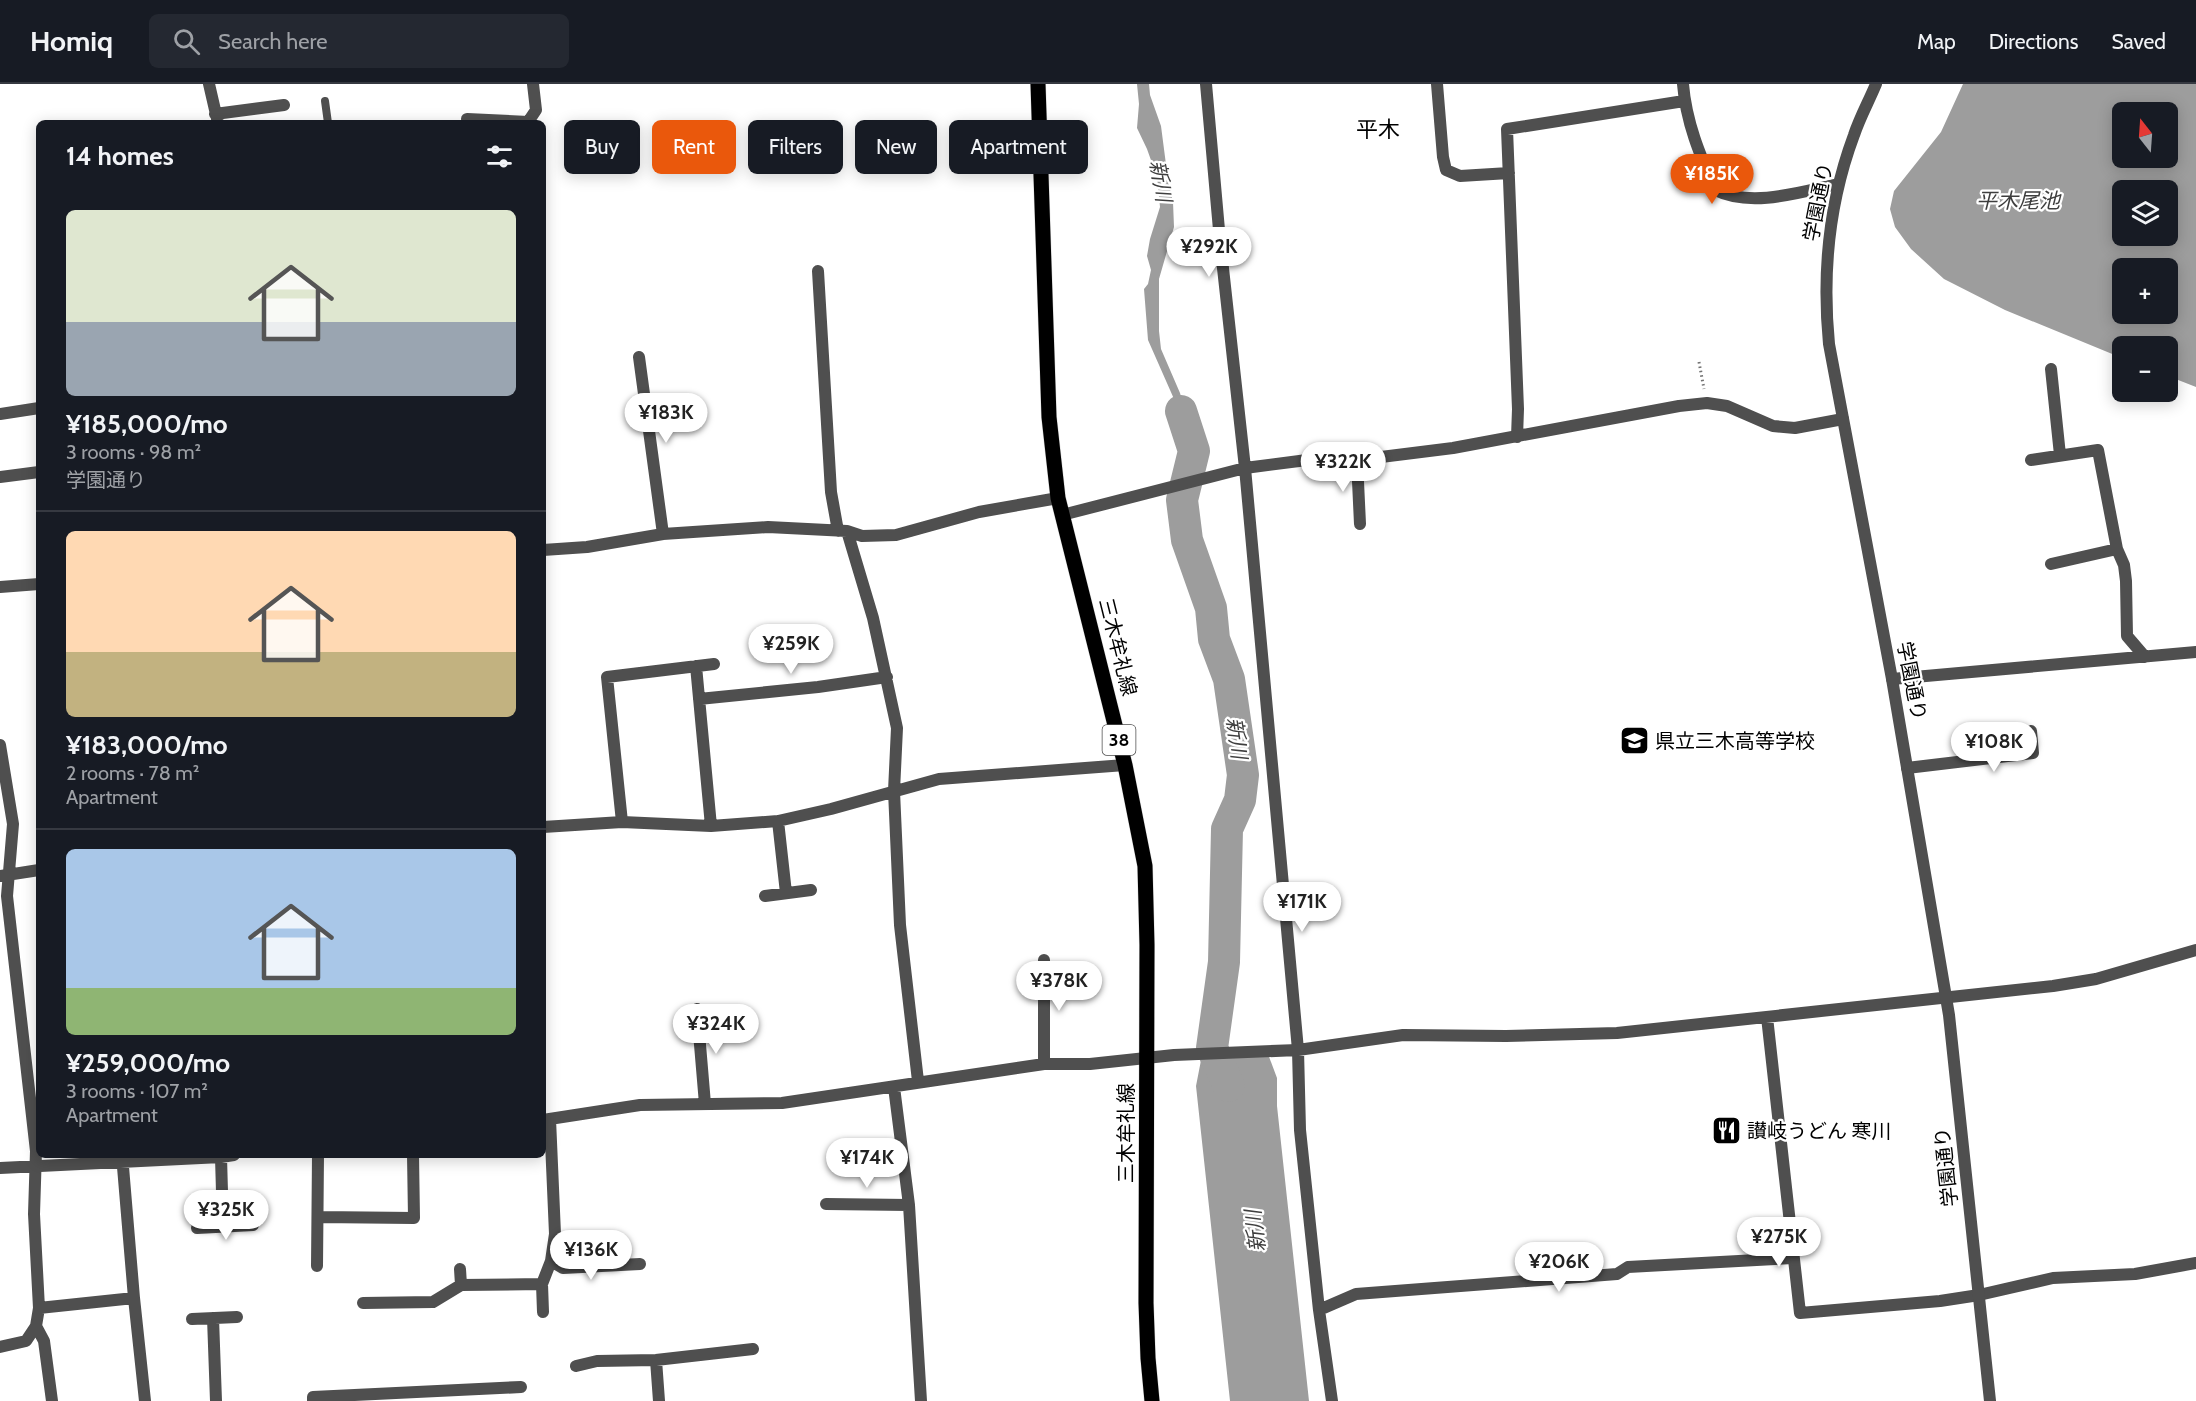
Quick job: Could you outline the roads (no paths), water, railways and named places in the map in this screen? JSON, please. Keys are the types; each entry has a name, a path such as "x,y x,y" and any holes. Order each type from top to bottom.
{"main road":[{"name":"三木牟礼線","path":"1038,84 1049,417 1058,498 1125,765 1145,866 1146,1303 1152,1401"}],"street":[{"path":"208,84 216,119 284,105"},
{"path":"529,120 536,110 533,84"},
{"path":"1206,84 1239,470 1298,1050 1299,1130 1319,1310 1332,1401"},
{"path":"1437,84 1446,170 1460,176 1509,172"},
{"path":"1683,84 1684,101 1694,141 1715,190 1727,196 1757,197 1793,194 1838,184"},
{"name":"学園通り","path":"1876,84 1854,134 1838,184 1830,226 1825,304 1829,344 1892,679 1946,998 1990,1401"},
{"path":"1517,437 1518,409 1507,129 1684,101"},
{"path":"467,119 487,120"},
{"path":"818,271 831,492 873,618 897,728 894,791 900,925 918,1081"},
{"path":"639,357 663,534"},
{"path":"2051,369 2060,455"},
{"path":"1062,515 1239,470 1307,460 1357,460 1454,448 1679,406 1707,403 1727,406 1773,426 1795,428 1843,419"},
{"path":"0,414 36,408"},
{"path":"2031,460 2098,450 2117,549 2124,565 2127,636 2145,657"},
{"path":"1357,460 1360,524"},
{"path":"0,477 36,472"},
{"path":"546,550 663,534 768,527 843,531 862,536 896,535 979,512 1058,498"},
{"path":"2051,564 2117,549"},
{"path":"0,587 36,585"},
{"path":"1892,679 2196,652"},
{"path":"622,822 607,677 714,664"},
{"path":"696,666 711,826"},
{"path":"699,699 818,687 887,677"},
{"path":"1907,768 2033,753 2031,731"},
{"path":"0,745 13,824 5,875 36,1150 34,1214 39,1308 36,1326 26,1341 0,1347"},
{"path":"546,826 622,822 711,826 778,821 949,778 1125,765"},
{"path":"778,821 786,892"},
{"path":"5,875 36,870"},
{"path":"765,896 811,890"},
{"path":"543,1312 542,1284 551,1261 555,1234 547,1119 640,1106 782,1103 1044,1064 1090,1064 1174,1055 1298,1050 1403,1035 1597,1034 1993,994 2096,979 2196,950"},
{"path":"1044,960 1044,1064"},
{"path":"697,1010 705,1104"},
{"path":"1767,1017 1800,1313 1940,1300 1979,1295 2053,1278 2136,1274 2196,1263"},
{"path":"894,1087 909,1204 921,1401"},
{"path":"0,1168 122,1159 172,1158"},
{"path":"221,1158 223,1227"},
{"path":"317,1266 318,1158"},
{"path":"318,1217 414,1218 413,1158"},
{"path":"122,1159 145,1401"},
{"path":"826,1204 909,1204"},
{"path":"197,1228 253,1225"},
{"path":"1319,1310 1356,1294 1617,1274 1628,1267 1793,1258"},
{"path":"551,1261 563,1268 640,1264"},
{"path":"460,1269 461,1285"},
{"path":"363,1303 433,1302 461,1285 542,1284"},
{"path":"39,1308 134,1298"},
{"path":"192,1319 237,1317"},
{"path":"213,1318 216,1401"},
{"path":"36,1326 44,1341 52,1401"},
{"path":"576,1366 597,1361 656,1360 753,1349"},
{"path":"656,1360 659,1401"},
{"path":"313,1401 313,1397 505,1395 521,1387"}],"lane":[{"path":"325,101 328,120"}],"water":[{"path":"1137,84 1149,84 1150,95 1161,126 1173,202 1174,227 1159,279 1159,331 1161,349 1180,393 1195,445 1193,452 1174,399 1148,340 1144,289 1148,284 1151,270 1147,256 1150,239 1160,207 1157,177 1137,128 1139,104"},
{"name":"平木尾池","path":"1963,84 2196,84 2196,387 2178,380 2178,336 2112,336 2112,354 2005,310 1944,279 1911,249 1895,227 1890,209 1894,191 1941,132"},
{"path":"1265,1046 1277,1078 1277,1106 1309,1401 1230,1401 1196,1086 1203,1050"}],"waterway":[{"name":"新川","path":"1181,411 1194,451 1182,500 1187,540 1211,608 1214,639 1229,679 1243,775 1240,800 1227,829 1224,962 1212,1048 1229,1086"}],"place":[{"name":"県立三木高等学校","path":"1634,741"},
{"name":"讃岐うどん 寒川","path":"1726,1131"}],"district":[{"name":"平木","path":"1378,129"}]}
